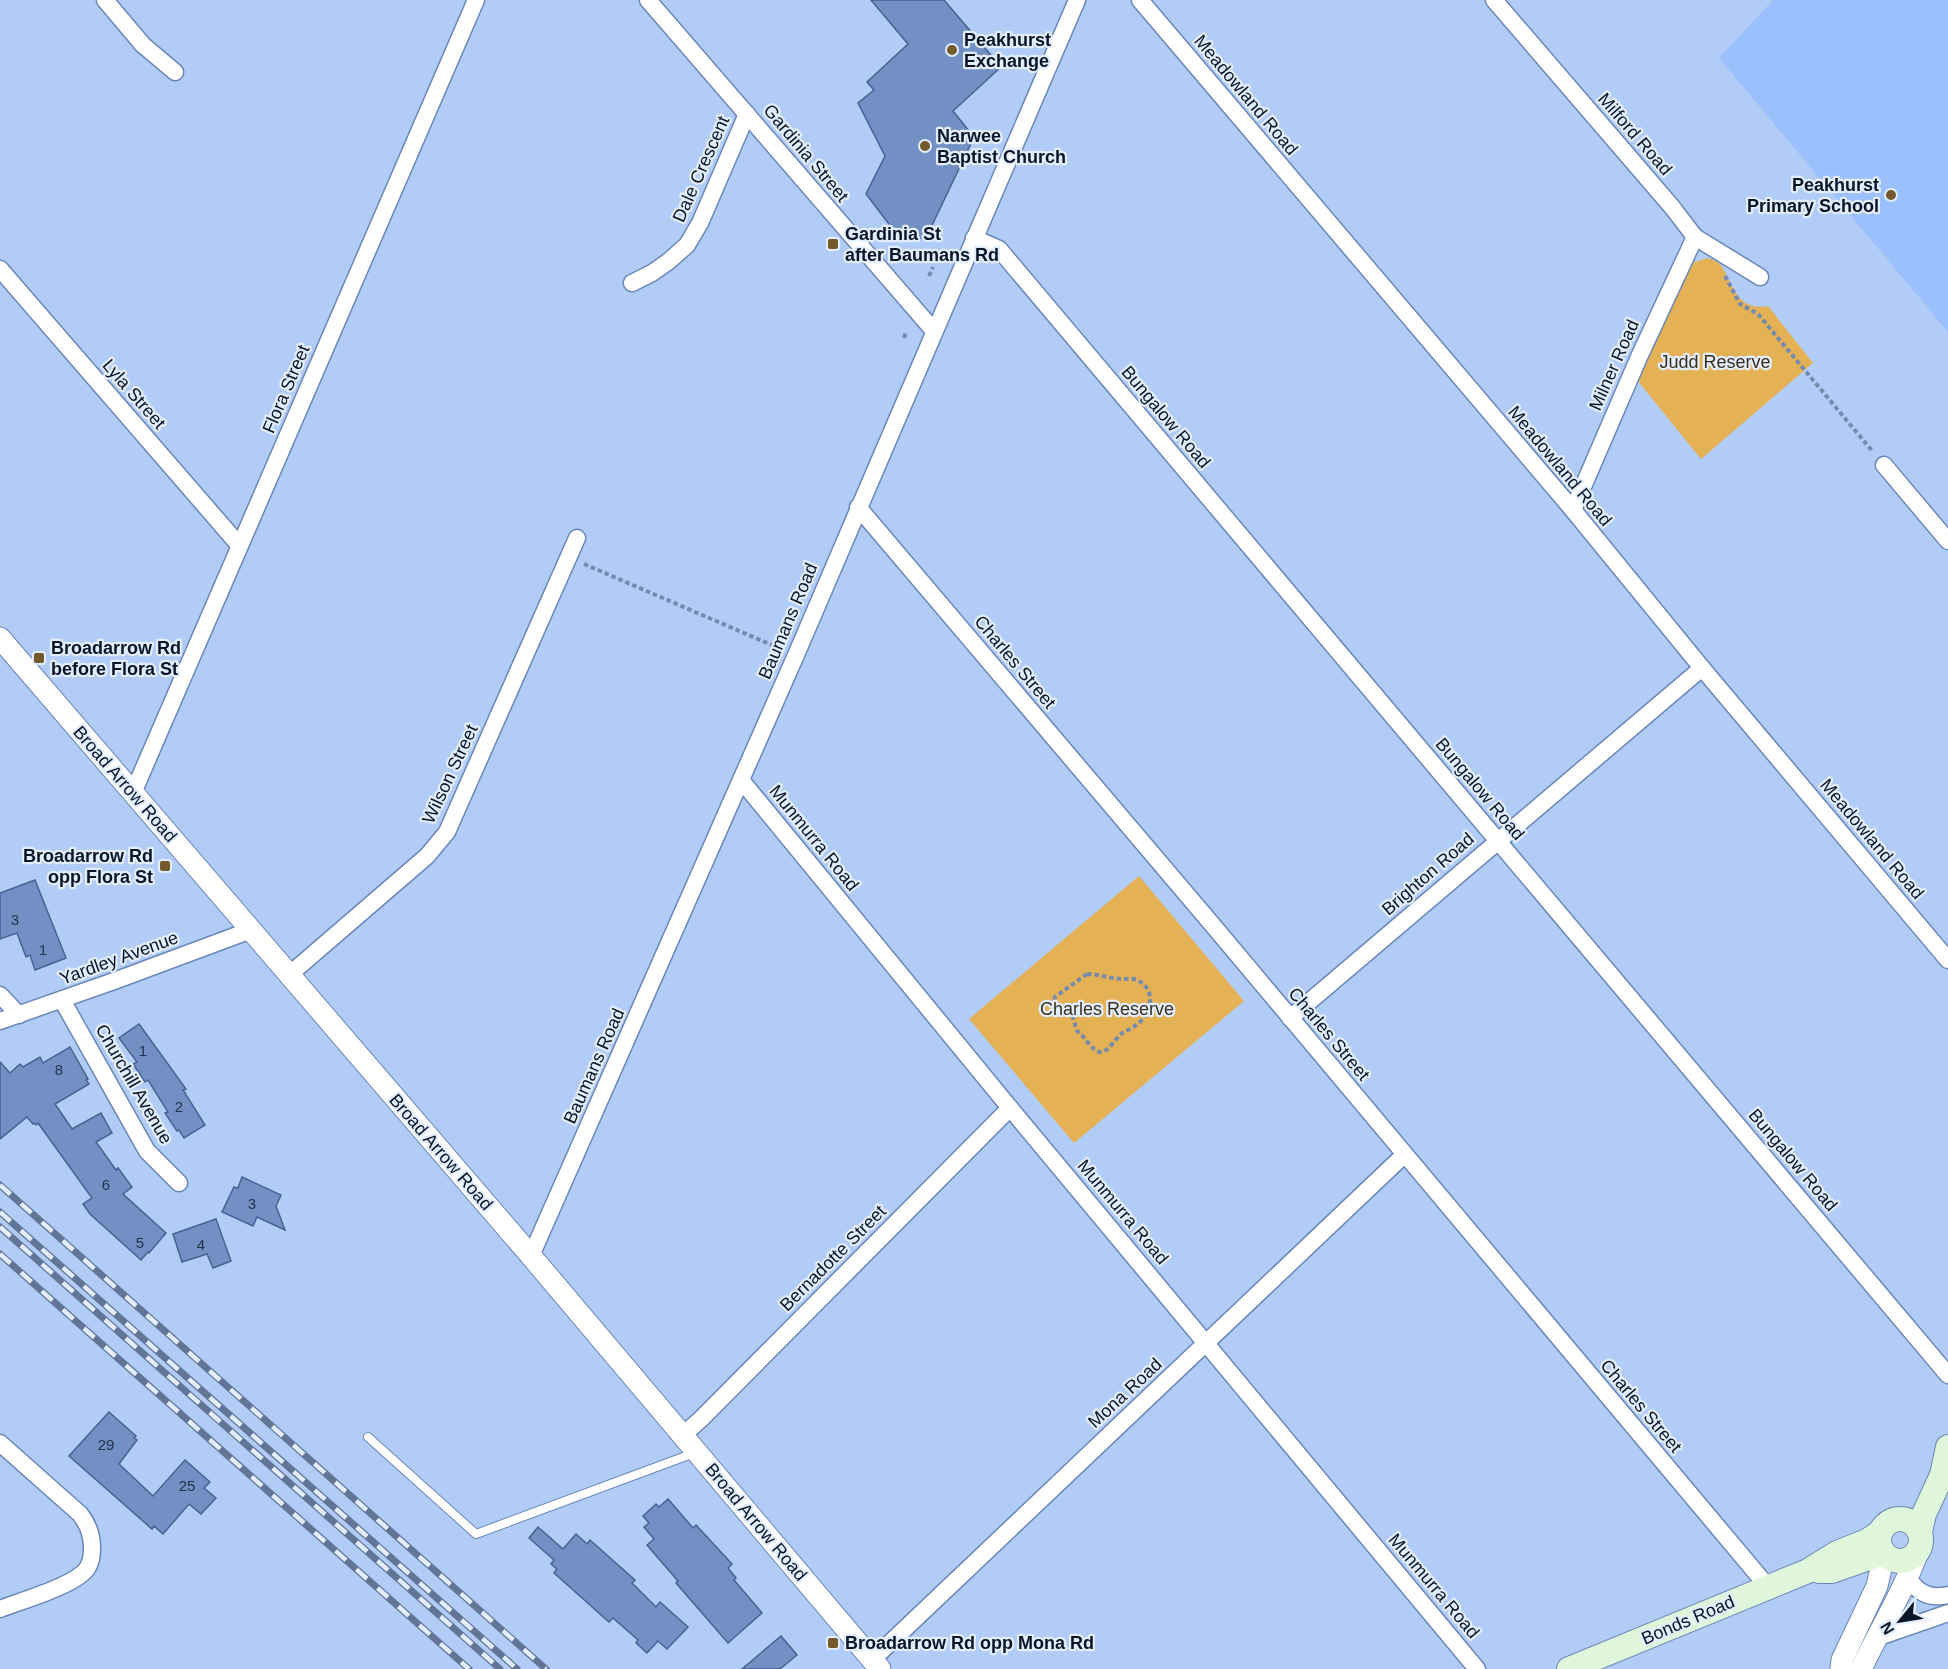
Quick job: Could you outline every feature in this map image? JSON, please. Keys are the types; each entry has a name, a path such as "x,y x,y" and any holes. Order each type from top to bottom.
{"main road":[{"name":"Bonds Road","path":"1808,1571 1832,1571 1851,1565 1886,1540 1911,1506 1932,1464 1948,1448"},
{"name":"Bonds Road","path":"1919,1540 1924,1514 1942,1475 1948,1448"},
{"path":"1910,1521 1919,1540 1912,1558 1907,1561 1893,1560 1886,1540 1910,1521"},
{"name":"Bonds Road","path":"1569,1669 1808,1571 1837,1553 1867,1541 1886,1540"}],"street":[{"path":"105,0 143,45 175,72"},
{"name":"Flora Street","path":"133,793 476,0"},
{"name":"Gardinia Street","path":"648,0 934,331"},
{"name":"Baumans Road","path":"531,1256 796,655 1077,0"},
{"name":"Meadowland Road","path":"1140,0 1573,510 1702,668 1948,960"},
{"name":"Milford Road","path":"1494,0 1672,207 1695,237 1760,277"},
{"name":"Dale Crescent","path":"632,283 652,273 687,245 700,224 747,114"},
{"name":"Milner Road","path":"1573,510 1639,357 1695,237"},
{"name":"Bungalow Road","path":"974,238 999,249 1948,1375"},
{"name":"Lyla Street","path":"0,269 239,544"},
{"path":"1884,465 1948,541"},
{"name":"Charles Street","path":"858,507 1768,1587"},
{"name":"Wilson Street","path":"289,975 427,856 447,832 577,538"},
{"name":"Broad Arrow Road","path":"0,639 531,1256 876,1664"},
{"name":"Brighton Road","path":"1290,1018 1702,668"},
{"name":"Munmurra Road","path":"741,780 1010,1108 1477,1669"},
{"name":"Yardley Avenue","path":"0,1021 251,930"},
{"path":"0,996 20,1015"},
{"name":"Churchill Avenue","path":"62,1000 147,1151 179,1183"},
{"name":"Bernadotte Street","path":"683,1435 1010,1108"},
{"name":"Mona Road","path":"876,1664 1207,1342 1404,1155"},
{"path":"0,1443 80,1514 87,1523 92,1546 89,1566 81,1575 56,1588 0,1609"},
{"path":"1841,1669 1842,1660 1877,1586 1886,1540"},
{"path":"1861,1669 1908,1578 1919,1540"},
{"path":"1851,1565 1863,1577 1869,1602"},
{"path":"1908,1578 1914,1587 1924,1594 1939,1597 1948,1595"},
{"path":"1876,1638 1947,1618"}],"lane":[{"path":"368,1437 476,1534 697,1452"}],"path":[{"path":"929,276 933,267"},
{"path":"1723,273 1740,304 1758,314 1884,465"},
{"path":"903,338 906,333"},
{"path":"569,558 796,655"},
{"path":"1087,974 1137,980 1150,993 1152,999 1150,1006 1140,1022 1119,1036 1108,1048 1098,1052 1077,1031 1072,1015 1061,1010 1054,1002 1055,997 1087,974"}],"shaded area":[{"name":"Peakhurst Primary School","path":"1773,0 1948,0 1948,332 1719,58"}],"green space":[{"name":"Judd Reserve","path":"1707,258 1720,264 1743,301 1758,307 1768,306 1813,363 1701,459 1637,380 1692,263"},
{"name":"Charles Reserve","path":"1139,876 1244,1001 1074,1143 969,1019"}],"building":[{"name":"Narwee Baptist Church","path":"871,0 944,0 1001,67 953,111 974,137 926,238 901,240 866,194 885,156 858,103 874,90 867,82 908,44"},
{"path":"35,880 66,958 35,970 30,955 26,957 17,933 0,939 0,893"},
{"path":"139,1024 186,1089 183,1090 205,1125 184,1138 165,1113 168,1112 148,1080 145,1082 133,1064 137,1062 119,1038"},
{"path":"70,1047 89,1084 55,1104 72,1129 101,1113 112,1133 96,1142 116,1170 118,1168 132,1187 123,1194 166,1233 141,1260 90,1214 83,1204 92,1198 38,1123 33,1124 27,1117 0,1139 0,1062 10,1073 20,1064 23,1067 40,1057 43,1063"},
{"path":"242,1177 281,1195 276,1206 285,1230 257,1217 253,1226 222,1212 234,1187 238,1188"},
{"path":"216,1219 231,1261 213,1268 207,1254 182,1262 173,1234"},
{"path":"109,1412 136,1436 134,1438 137,1440 119,1464 153,1496 185,1460 210,1482 204,1488 216,1498 201,1514 189,1504 163,1534 154,1526 152,1529 69,1456"},
{"path":"668,1499 693,1528 696,1525 732,1564 728,1568 736,1578 734,1580 762,1613 728,1643 676,1583 678,1581 647,1545 654,1539 644,1527 649,1523 643,1516 656,1504 659,1507"},
{"path":"538,1527 563,1549 576,1534 587,1544 590,1540 635,1580 632,1583 656,1607 660,1602 688,1627 667,1649 658,1641 647,1653 636,1643 638,1640 613,1618 609,1622 554,1573 557,1569 551,1564 554,1560 529,1538"},
{"path":"781,1636 797,1655 780,1669 742,1669"}],"railway":[{"path":"0,1185 546,1669"},
{"path":"0,1212 517,1669"},
{"path":"0,1227 500,1669"},
{"path":"0,1254 469,1669"}],"place":[{"name":"Peakhurst Exchange","path":"952,50"},
{"name":"Narwee Baptist Church","path":"925,146"},
{"name":"Peakhurst Primary School","path":"1891,195"},
{"name":"Gardinia St after Baumans Rd","path":"833,244"},
{"name":"Broadarrow Rd before Flora St","path":"39,658"},
{"name":"Broadarrow Rd opp Flora St","path":"165,866"},
{"name":"Broadarrow Rd opp Mona Rd","path":"833,1643"}]}
